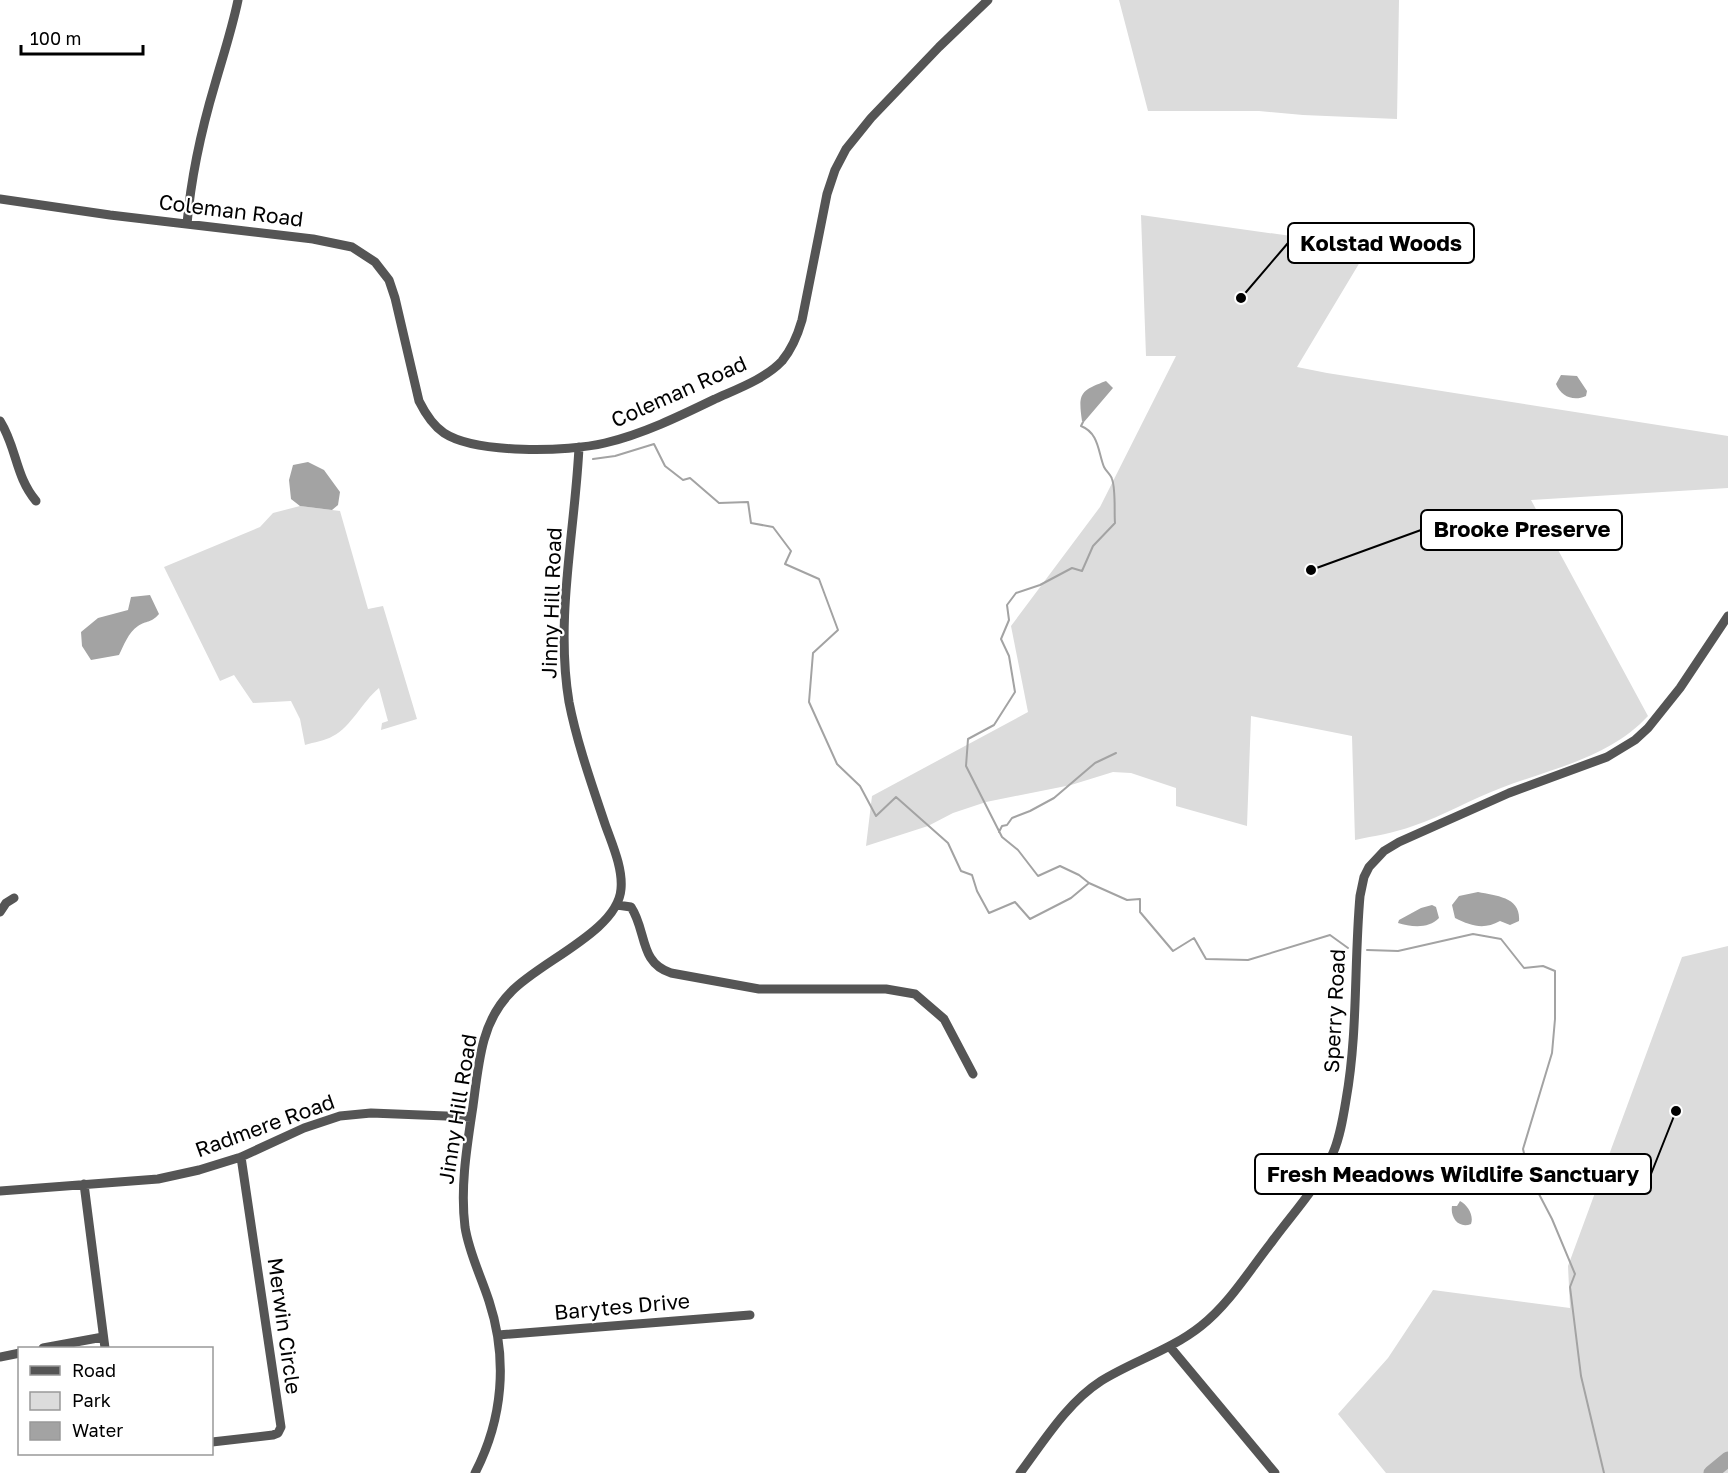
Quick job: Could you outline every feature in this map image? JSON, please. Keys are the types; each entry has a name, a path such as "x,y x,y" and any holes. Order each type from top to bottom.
{"street":[{"path":"187,225 193,172 238,0"},
{"name":"Coleman Road","path":"0,199 187,225 313,239 352,247 366,254 381,269 393,291 419,401 426,415 436,427 455,439 485,447 579,447 621,439 658,425 751,382 782,361 795,340 802,320 827,194 846,149 871,118 988,0"},
{"path":"0,421 7,432 21,478 36,501"},
{"name":"Jinny Hill Road","path":"475,1473 486,1450 499,1401 501,1359 491,1308 466,1230 463,1191 471,1117 485,1037 501,1004 520,984 599,927 617,905 622,888 620,873 575,726 567,681 566,615 579,447"},
{"name":"Sperry Road","path":"1020,1473 1059,1422 1091,1388 1170,1347 1201,1326 1230,1296 1317,1182 1334,1151 1345,1110 1353,1048 1360,896 1364,877 1374,860 1400,842 1432,827 1509,794 1599,761 1626,747 1648,728 1680,688 1728,616"},
{"path":"0,912 6,903 14,898"},
{"path":"617,905 631,907 636,915 649,957 658,969 671,973 759,989 886,989 915,994 944,1018 973,1074"},
{"name":"Radmere Road","path":"0,1191 158,1179 199,1170 241,1158 304,1128 340,1116 371,1113 471,1117"},
{"name":"Merwin Circle","path":"213,1442 273,1435 278,1433 281,1427 241,1158"},
{"path":"84,1184 105,1347"},
{"name":"Barytes Drive","path":"498,1335 750,1314"},
{"path":"49,1347 104,1337"},
{"path":"1170,1347 1275,1473"},
{"path":"0,1357 18,1353"}],"green space":[{"path":"1119,0 1399,0 1397,119 1259,111 1148,111"},
{"path":"1141,215 1369,247 1297,367 1728,436 1728,488 1531,500 1648,716 1633,730 1598,752 1490,792 1413,826 1355,840 1352,736 1251,716 1247,826 1176,806 1176,788 1131,773 1113,772 1071,785 986,802 953,813 928,826 866,846 872,796 1028,712 1011,626 1100,507 1176,356 1146,356"},
{"path":"300,506 340,511 368,609 383,606 417,719 381,730 382,723 388,721 379,688 339,732 327,739 305,745 300,719 291,701 253,703 234,675 220,681 164,567 260,527 273,513"},
{"path":"1728,946 1728,1473 1386,1473 1338,1414 1388,1358 1433,1290 1570,1308 1568,1266 1682,957"}],"water":[{"path":"1561,375 1577,376 1587,391 1586,396 1572,398 1564,395 1556,384"},
{"path":"1106,381 1113,388 1084,422 1082,421 1080,404 1083,394"},
{"path":"308,462 324,470 340,492 338,505 332,510 300,506 291,499 289,480 293,465"},
{"path":"150,595 159,614 132,632 119,655 91,660 82,646 81,632 98,618 128,610 131,597"},
{"path":"1478,892 1512,902 1519,913 1519,921 1510,925 1500,921 1478,926 1455,918 1452,905 1459,896"},
{"path":"1432,905 1436,907 1439,918 1435,922 1420,926 1398,923 1399,920 1421,908"},
{"path":"1460,1201 1470,1211 1471,1224 1459,1224 1452,1215 1452,1206 1457,1206"}],"waterway":[{"path":"1083,422 1081,426 1095,438 1104,467 1112,479 1115,523 1093,546 1082,571 1072,568 1040,585 1016,593 1007,605 1009,620 1001,639 1009,656 1015,692 994,725 968,739 966,766 1002,837 1018,850 1038,876 1060,866 1079,875 1089,883"},
{"path":"593,459 615,456 654,444 665,466 683,480 690,478 719,503 748,502 751,523 773,527 791,551 785,564 819,579 838,630 813,653 809,702 837,764 860,786 876,816 896,797 948,843 961,871 972,875 977,891 989,913 1015,902 1030,919 1071,898 1089,883 1127,900 1140,899 1140,912 1173,951 1194,938 1206,959 1248,960 1330,935 1348,948"},
{"path":"999,832 1002,826 1007,825 1012,818 1054,798 1095,763 1116,753"},
{"path":"1367,950 1398,951 1473,934 1501,939 1524,968 1543,966 1555,971 1552,1053 1523,1149 1529,1175 1552,1219 1575,1274 1570,1287 1581,1376 1604,1473"},
{"path":"1711,1473 1728,1459"}],"place":[{"name":"Kolstad Woods","path":"1241,298"},
{"name":"Brooke Preserve","path":"1311,570"},
{"name":"Fresh Meadows Wildlife Sanctuary","path":"1676,1111"}]}
